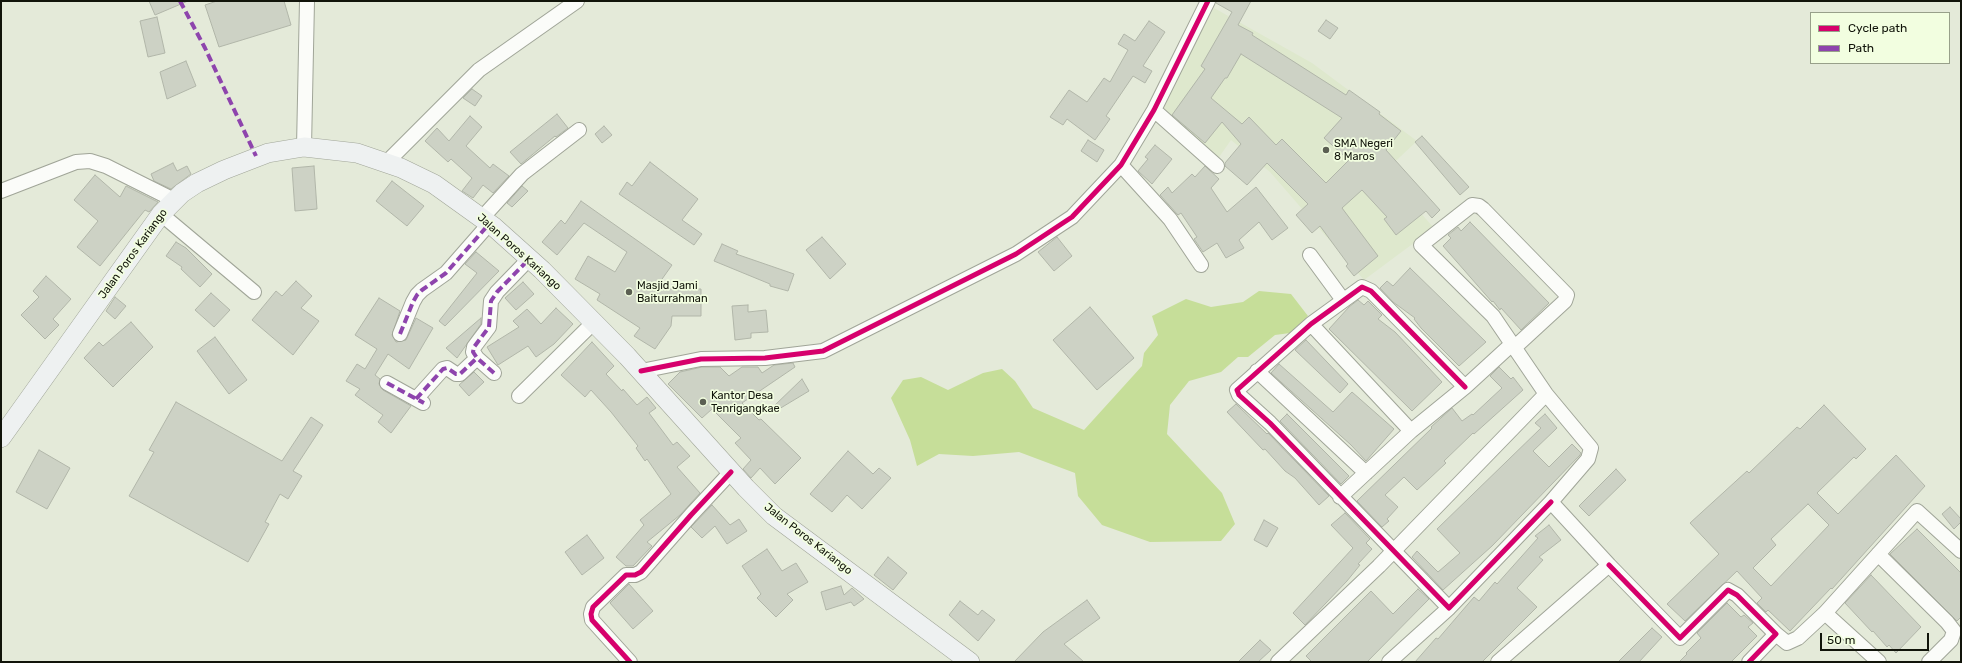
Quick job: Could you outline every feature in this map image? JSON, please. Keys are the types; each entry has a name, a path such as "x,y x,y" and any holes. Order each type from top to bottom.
{"main road":[{"name":"Jalan Poros Kariango","path":"1,438 161,214 174,200 197,183 238,164 268,153 304,148 357,153 387,162 434,184 486,221 529,259 594,322 641,371 731,472 779,520 970,662"}],"street":[{"path":"304,148 307,1"},
{"path":"387,162 479,70 577,1"},
{"path":"641,371 701,359 765,358 823,351 1016,254 1072,216 1121,165 1154,110 1208,1"},
{"path":"1154,110 1216,166"},
{"path":"400,334 413,302 417,296 422,290 446,274 522,174 579,130"},
{"path":"1,191 76,162 90,161 106,166 174,200"},
{"path":"1121,165 1170,218 1201,265"},
{"path":"1340,497 1411,431 1514,346 1564,301 1567,295 1479,206 1472,205 1421,245 1493,316 1514,346 1546,394 1589,445 1592,452 1588,459 1551,502 1449,608 1389,662"},
{"path":"161,214 254,292"},
{"path":"1310,255 1343,300"},
{"path":"494,373 477,358 473,352 474,347 489,327 491,301 497,292 529,259"},
{"path":"1449,608 1270,423 1239,395 1237,390 1311,324 1362,287 1371,291 1465,387"},
{"path":"519,396 594,322"},
{"path":"1311,324 1411,431"},
{"path":"387,383 420,401 443,369 447,368 456,374 460,374 477,358"},
{"path":"1257,371 1366,473"},
{"path":"1278,662 1393,551 1546,394"},
{"path":"630,662 592,620 591,614 593,607 626,575 635,575 642,572 686,520 731,472"},
{"path":"1551,502 1609,565 1680,638 1728,590 1737,595 1787,643 1798,638 1825,613 1917,511 1961,551"},
{"path":"1878,554 1947,622 1954,631 1951,640 1929,662"},
{"path":"1498,662 1609,565"},
{"path":"1825,613 1879,662"},
{"path":"1749,662 1776,634"}],"shaded area":[{"name":"SMA Negeri 8 Maros","path":"1214,8 1312,63 1417,141 1384,172 1434,228 1364,280 1270,172 1231,140 1217,160 1160,107"},
{"path":"1259,291 1291,294 1308,316 1290,333 1275,335 1248,357 1238,357 1221,372 1189,381 1170,405 1167,434 1222,493 1235,524 1221,541 1150,542 1102,525 1078,496 1075,473 1019,452 973,456 939,454 917,466 910,440 891,398 903,380 921,377 948,390 983,373 1002,369 1015,381 1033,408 1084,430 1142,366 1144,353 1158,335 1152,316 1186,299 1211,307 1243,302"}],"building":[{"path":"149,1 188,1 155,15"},
{"path":"217,1 284,1 291,25 219,47 205,5"},
{"path":"1216,1 1251,1 1238,25 1253,33 1252,35 1346,95 1349,90 1380,112 1379,114 1401,131 1386,150 1440,210 1432,218 1426,211 1396,235 1384,219 1387,217 1362,190 1342,208 1378,256 1354,276 1346,266 1348,264 1320,226 1312,233 1296,215 1308,204 1267,163 1247,185 1225,166 1225,163 1241,144 1222,122 1205,143 1172,115 1205,69 1201,66 1232,12 1216,3","holes":["1241,54 1342,118 1324,138 1349,160 1326,183 1282,139 1276,145 1249,117 1242,124 1211,98 1225,78 1227,78"]},
{"path":"157,17 165,53 148,57 140,21"},
{"path":"1326,20 1338,28 1330,39 1318,31"},
{"path":"1149,21 1165,32 1143,66 1152,71 1145,83 1133,76 1106,116 1110,119 1095,140 1067,119 1063,125 1050,117 1069,90 1087,102 1104,78 1110,82 1128,50 1118,44 1124,34 1135,41"},
{"path":"186,61 196,86 167,99 160,72"},
{"path":"472,89 482,96 475,106 463,98"},
{"path":"557,114 568,128 556,137 555,136 521,164 510,152"},
{"path":"470,116 482,127 466,146 490,168 493,164 509,176 493,193 483,185 473,198 462,191 472,178 451,159 448,162 425,141 437,128 449,141"},
{"path":"604,126 612,135 602,143 595,134"},
{"path":"1422,136 1469,187 1460,195 1415,142"},
{"path":"1088,140 1104,150 1097,162 1081,151"},
{"path":"1155,145 1172,159 1152,184 1138,171 1148,159 1145,157"},
{"path":"650,162 698,199 682,220 702,234 694,245 619,194 627,182 632,186"},
{"path":"173,163 177,171 187,166 191,174 171,189 154,181 151,174"},
{"path":"314,166 317,209 295,211 292,168"},
{"path":"1205,166 1219,179 1211,188 1227,212 1256,187 1288,228 1272,240 1259,222 1239,240 1244,248 1226,258 1217,243 1203,252 1194,239 1197,237 1181,213 1178,215 1160,195 1168,187 1172,193 1192,174 1195,177"},
{"path":"95,175 120,197 126,186 158,202 149,212 145,210 100,266 77,247 98,221 74,200"},
{"path":"392,181 424,206 407,226 376,201"},
{"path":"522,186 528,191 512,207 507,203"},
{"path":"581,201 672,265 655,289 701,289 701,316 672,316 671,326 655,349 634,336 640,328 597,300 600,294 575,279 588,256 615,272 627,252 584,223 557,255 542,242 561,220 565,224"},
{"path":"1470,222 1549,303 1521,330 1501,308 1500,310 1493,301 1492,302 1443,246 1451,238 1448,235 1458,227 1461,231"},
{"path":"822,237 846,264 830,279 806,250"},
{"path":"1057,237 1072,256 1054,271 1038,252"},
{"path":"176,242 186,248 212,274 200,287 181,269 182,267 166,256"},
{"path":"722,244 738,251 736,254 794,274 788,291 770,286 770,284 714,261"},
{"path":"476,252 499,271 445,326 439,321 477,273 465,264"},
{"path":"1410,268 1486,342 1459,366 1421,328 1414,319 1415,318 1393,302 1380,288 1387,281 1393,286"},
{"path":"46,276 71,299 53,319 59,325 45,339 21,315 39,297 33,291"},
{"path":"296,281 312,296 301,308 319,321 293,355 252,320 276,291 282,296"},
{"path":"523,282 534,294 516,310 505,298"},
{"path":"211,293 230,310 214,327 195,310"},
{"path":"115,297 126,306 115,319 106,311"},
{"path":"379,298 400,311 392,335 396,342 406,340 416,318 433,328 409,369 388,354 375,375 380,379 379,384 383,390 411,406 391,433 378,422 383,415 355,395 360,389 346,381 357,364 365,369 377,349 355,335"},
{"path":"1358,300 1364,305 1368,301 1382,315 1378,319 1395,332 1442,382 1412,411 1329,329 1349,307"},
{"path":"748,305 748,312 766,310 768,332 751,333 751,338 735,340 732,306"},
{"path":"1090,307 1134,358 1097,390 1053,340"},
{"path":"556,308 573,324 554,344 536,357 528,346 498,365 487,347 519,327 513,321 527,309 541,324"},
{"path":"481,318 481,324 457,358 446,348"},
{"path":"131,322 153,347 113,387 84,358 99,342 103,346"},
{"path":"215,337 247,380 229,394 197,351"},
{"path":"1306,340 1348,384 1340,393 1295,350"},
{"path":"592,342 614,366 606,374 622,391 623,389 637,405 647,397 656,408 649,413 673,445 677,442 690,456 677,467 700,493 680,515 647,542 652,546 633,566 626,566 616,557 644,525 640,520 671,494 647,459 645,461 636,448 638,446 591,390 585,397 561,375"},
{"path":"793,363 795,367 742,403 759,420 761,419 801,458 775,484 760,468 751,478 743,469 751,460 735,443 741,438 712,409 702,418 668,384 680,372 702,367 720,367 729,376 742,367 758,367 762,373 774,365"},
{"path":"1279,364 1333,412 1352,392 1394,429 1366,461 1351,445 1271,373"},
{"path":"1499,367 1511,379 1513,377 1523,390 1474,434 1473,433 1444,461 1446,463 1417,490 1404,477 1385,495 1398,507 1387,519 1389,521 1382,527 1357,501 1452,408 1462,421 1472,414 1473,415 1502,388 1490,376"},
{"path":"474,372 484,382 469,396 459,385"},
{"path":"802,379 809,391 774,412 772,408"},
{"path":"176,402 282,461 311,417 323,425 293,471 302,476 288,499 280,494 265,522 269,524 248,562 129,496 154,452 149,450"},
{"path":"1236,404 1267,434 1268,433 1329,496 1319,505 1295,478 1285,471 1265,449 1263,450 1227,412"},
{"path":"1824,405 1866,449 1856,459 1854,457 1817,493 1838,514 1896,455 1925,486 1832,589 1831,588 1790,631 1768,610 1766,612 1757,603 1762,598 1737,571 1685,621 1667,604 1719,554 1690,523 1747,471 1749,473 1797,427 1800,429","holes":["1808,504 1829,525 1771,586 1753,568 1776,545 1771,539"]},
{"path":"1287,414 1349,476 1341,484 1280,421"},
{"path":"1545,414 1557,428 1533,451 1549,467 1572,444 1581,453 1580,455 1492,546 1443,590 1412,557 1417,551 1438,572 1460,553 1437,529 1541,428 1535,423"},
{"path":"39,450 70,468 47,509 16,492"},
{"path":"848,451 873,474 879,468 891,478 862,509 847,495 832,512 810,494"},
{"path":"1616,469 1626,480 1589,516 1579,506"},
{"path":"712,505 730,525 739,519 747,531 727,544 715,526 702,538 691,527"},
{"path":"1950,507 1961,519 1961,522 1954,529 1942,514"},
{"path":"1345,513 1370,539 1366,543 1372,549 1358,564 1360,565 1347,581 1305,625 1293,613 1353,548 1331,525"},
{"path":"1264,520 1278,528 1267,547 1254,540"},
{"path":"1549,525 1561,540 1539,557 1543,560 1517,588 1537,607 1482,662 1415,662 1436,638 1438,639 1474,597 1479,601 1495,582 1497,584 1538,538 1535,536"},
{"path":"1917,529 1961,573 1961,617 1957,621 1890,554"},
{"path":"587,535 604,558 582,575 565,552"},
{"path":"767,549 782,571 796,563 808,582 787,594 793,600 776,617 757,598 761,594 742,566"},
{"path":"888,557 907,573 893,590 874,575"},
{"path":"1871,575 1921,627 1896,653 1889,645 1887,647 1845,603"},
{"path":"629,584 653,611 633,629 610,603"},
{"path":"841,586 844,595 852,588 864,599 854,606 851,602 826,610 821,592"},
{"path":"1418,589 1429,599 1367,662 1312,662 1306,656 1371,591 1393,614"},
{"path":"1087,600 1100,618 1064,644 1084,662 1014,662 1043,632"},
{"path":"960,601 978,615 982,610 995,620 978,641 949,615"},
{"path":"1727,603 1741,617 1744,615 1753,623 1748,627 1757,636 1731,662 1679,662 1701,638 1697,633"},
{"path":"1652,628 1662,637 1639,662 1618,662"},
{"path":"1260,640 1271,650 1258,662 1238,662"}],"marked path":[{"path":"180,1 205,48 256,156"},
{"path":"400,334 417,295 446,273 489,224"},
{"path":"494,373 477,358 473,352 474,347 489,327 491,301 497,292 529,259"},
{"path":"416,399 443,369 447,368 456,374 460,374 477,358"},
{"path":"387,383 424,403"}],"cycle path":[{"path":"641,371 701,359 765,358 823,351 1016,254 1072,217 1121,165 1154,110 1208,1"},
{"path":"1465,387 1371,291 1362,287 1311,324 1237,390 1239,395 1270,423 1449,608 1551,502"},
{"path":"630,662 592,620 591,614 593,607 626,575 635,575 641,572 731,472"},
{"path":"1609,565 1680,638 1728,590 1737,595 1776,634 1749,662"}],"place":[{"name":"SMA Negeri 8 Maros","path":"1326,150"},
{"name":"Masjid Jami Baiturrahman","path":"629,292"},
{"name":"Kantor Desa Tenrigangkae","path":"703,402"}]}
